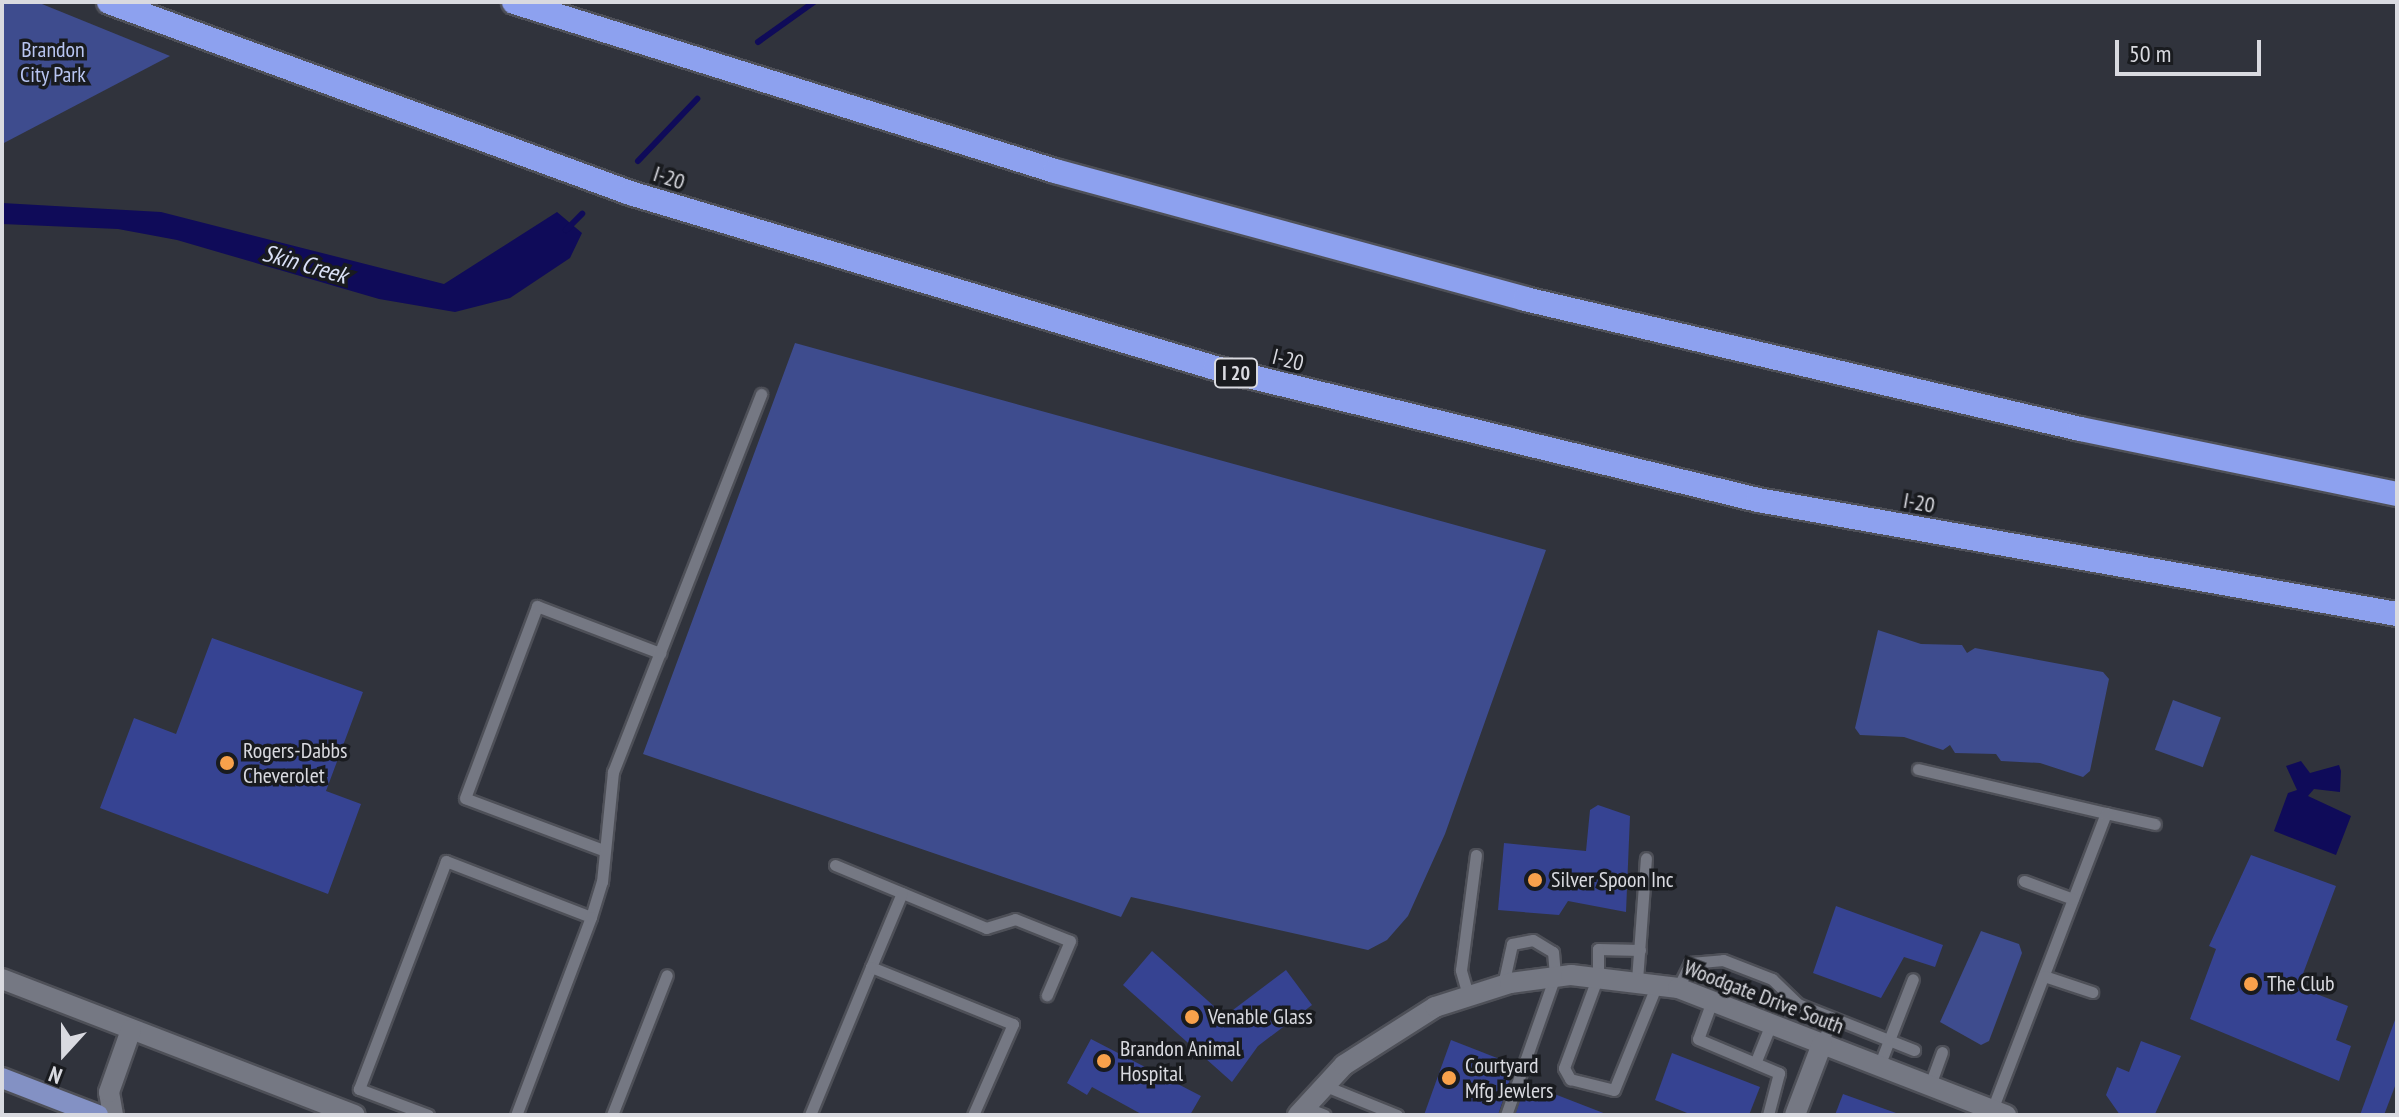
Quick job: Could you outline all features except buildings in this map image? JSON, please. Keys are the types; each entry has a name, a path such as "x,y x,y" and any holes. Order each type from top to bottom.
{"highway":[{"name":"I-20","path":"109,2 630,193 1215,368 1758,500 2397,614"},
{"path":"514,2 1055,171 1511,295 2008,413 2397,494"}],"main road":[{"path":"2,1078 98,1115"}],"street":[{"name":"Woodgate Drive South","path":"1301,1111 1322,1085 1386,1035 1468,995 1555,976 1598,976 1678,988 1999,1112"},
{"path":"2,979 355,1115"},
{"path":"113,1115 109,1092 131,1030"},
{"path":"1795,1115 1822,1044"}],"lane":[{"path":"516,1115 591,917 603,850 606,795 761,394"},
{"path":"603,850 465,798 537,606 660,653"},
{"path":"1918,769 2155,824"},
{"path":"1999,1112 2044,976 2106,813"},
{"path":"1468,995 1461,970 1476,855"},
{"path":"1640,950 1598,949 1598,976 1564,1068 1570,1079 1607,1093 1619,1084 1647,982 1640,950 1646,858"},
{"path":"428,1115 359,1089 446,861 591,917"},
{"path":"835,865 986,928 1015,919 1070,941 1047,995"},
{"path":"2024,881 2073,899"},
{"path":"810,1115 902,893"},
{"path":"1503,985 1507,952 1520,939 1553,952 1555,976 1506,1115"},
{"path":"1678,988 1684,967 1723,960 1772,979 1798,1004 1914,1050"},
{"path":"871,967 1013,1024 973,1115"},
{"path":"612,1115 667,975"},
{"path":"2044,976 2092,992"},
{"path":"1879,1066 1913,979"},
{"path":"1712,1001 1698,1039 1779,1073 1768,1115"},
{"path":"1822,1044 1832,1018"},
{"path":"1756,1061 1771,1024"},
{"path":"1930,1085 1942,1052"},
{"path":"1322,1085 1397,1115"},
{"path":"1301,1111 1325,1115"}],"green space":[{"name":"Brandon City Park","path":"2,2 37,2 170,56 2,144"},
{"path":"795,343 1546,550 1445,834 1408,916 1387,940 1368,950 1131,897 1121,917 643,754"},
{"path":"1878,630 1921,644 1962,645 1967,653 1975,648 2103,672 2109,679 2090,771 2083,777 2040,763 2001,761 1996,754 1955,753 1950,745 1943,750 1904,737 1860,735 1855,728"},
{"path":"2173,700 2221,717 2203,767 2155,750"},
{"path":"1981,931 2019,944 2022,953 1989,1041 1981,1045 1940,1022"}],"water":[{"path":"2,203 161,212 444,284 557,212 582,233 570,258 510,298 455,312 379,299 177,240 118,229 2,224"},
{"path":"2301,761 2310,773 2339,765 2340,792 2314,789 2308,796 2351,816 2336,855 2274,831 2288,793 2297,790 2286,766"}],"waterway":[{"name":"Skin Creek","path":"758,42 814,2"},
{"name":"Skin Creek","path":"638,161 697,99"},
{"name":"Skin Creek","path":"566,230 582,214"}],"place":[{"name":"Rogers-Dabbs Cheverolet","path":"227,763"},
{"name":"Silver Spoon Inc","path":"1535,880"},
{"name":"The Club","path":"2251,984"},
{"name":"Venable Glass","path":"1192,1017"},
{"name":"Brandon Animal Hospital","path":"1104,1061"},
{"name":"Courtyard Mfg Jewlers","path":"1449,1078"}]}
